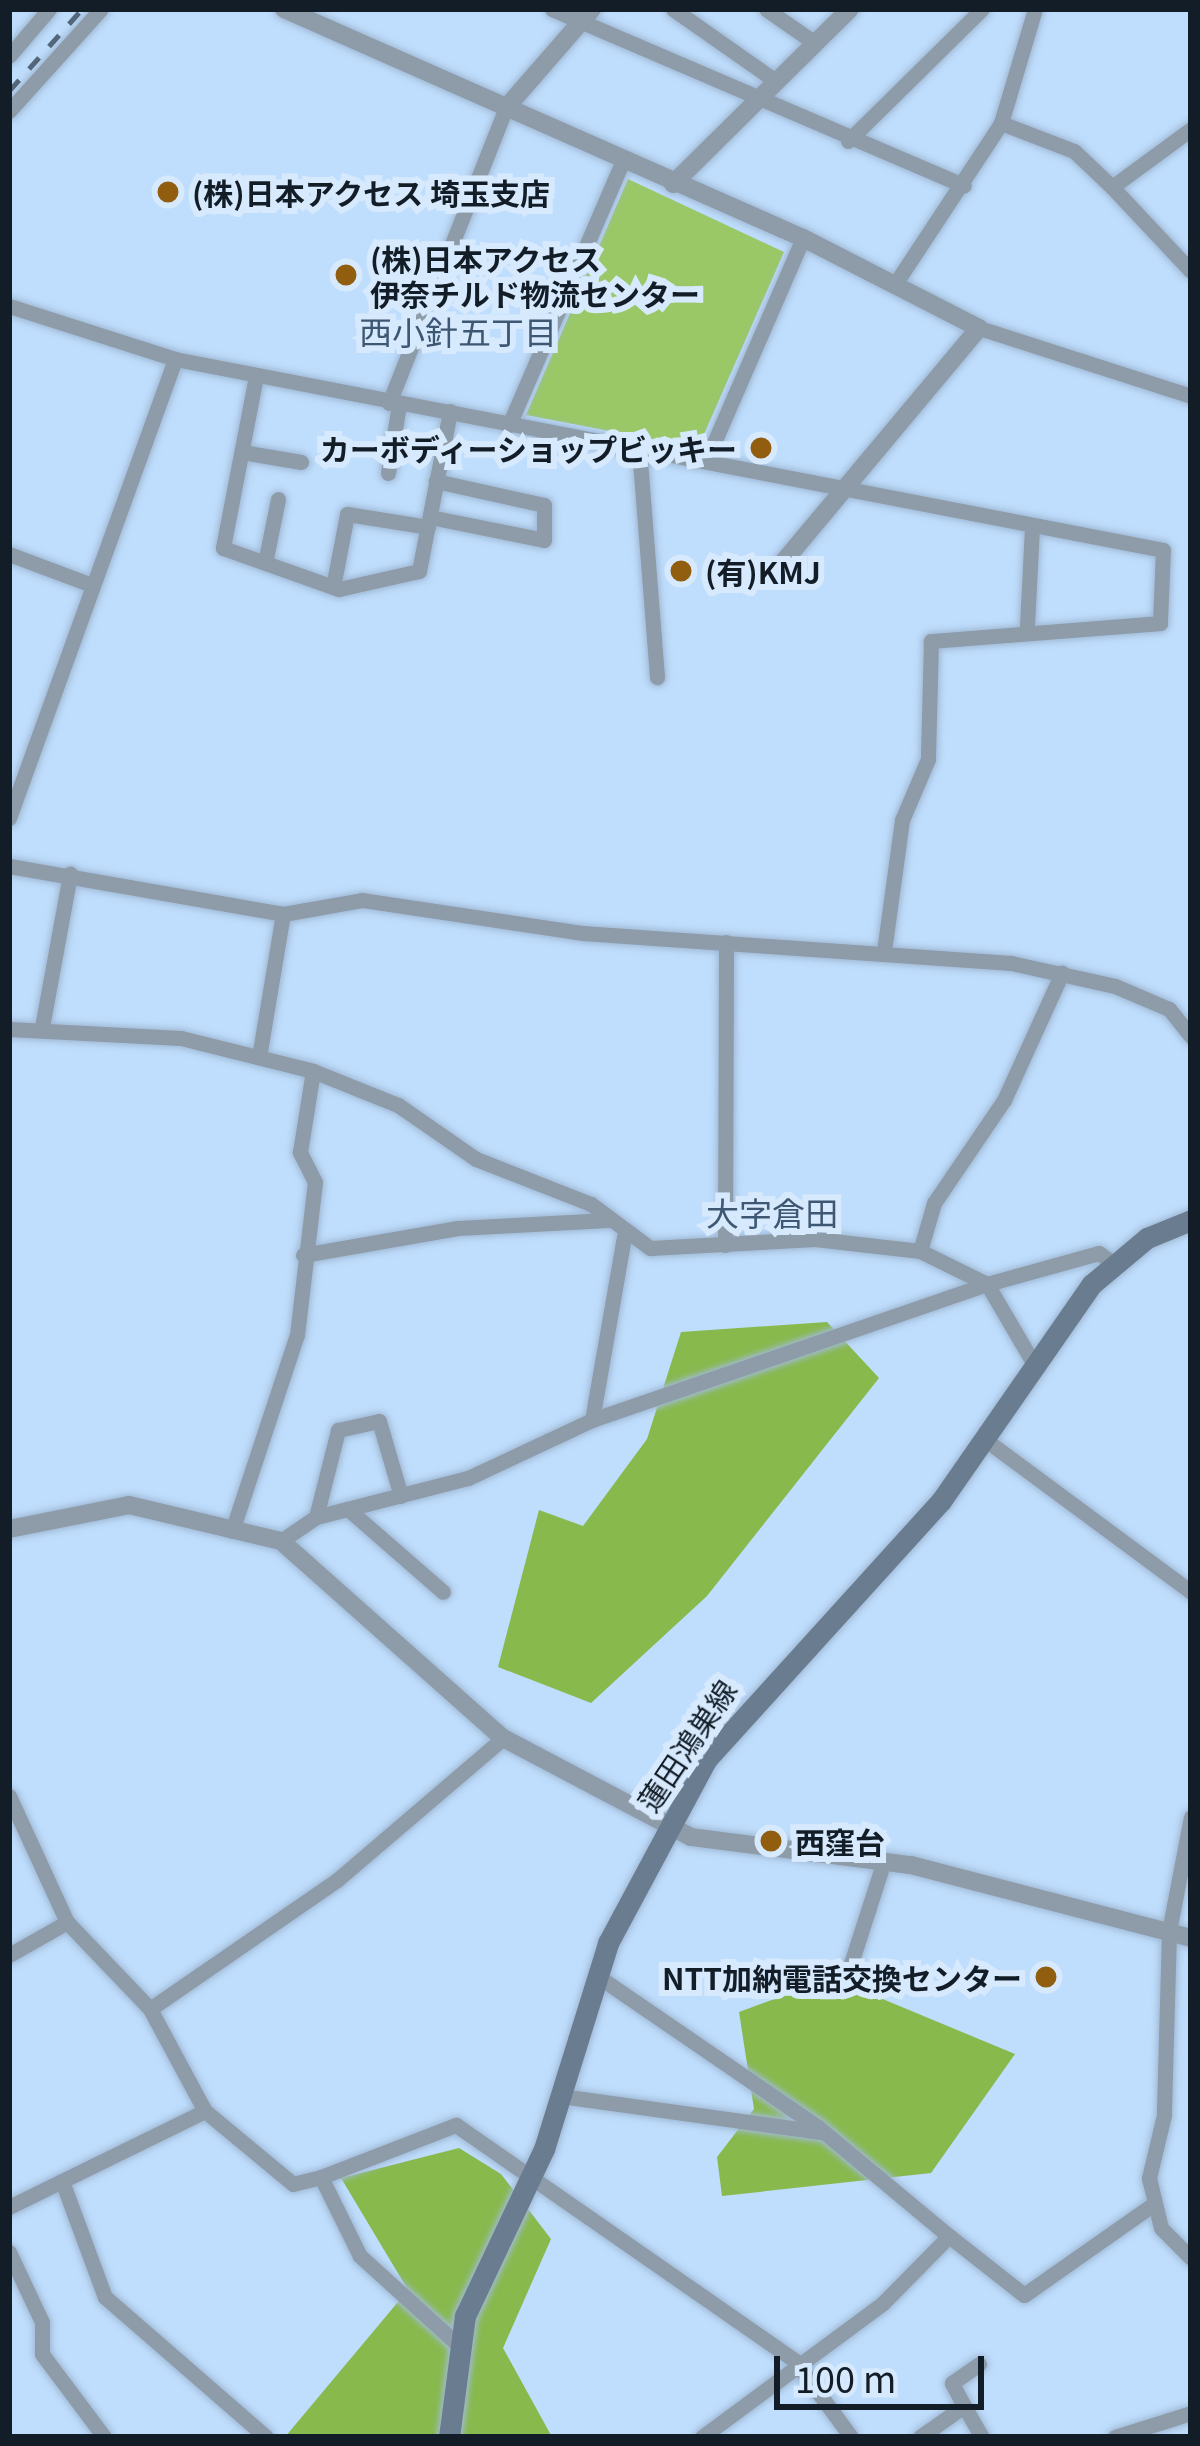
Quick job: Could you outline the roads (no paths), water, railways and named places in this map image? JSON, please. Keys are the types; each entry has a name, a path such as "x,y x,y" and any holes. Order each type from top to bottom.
{"main road":[{"name":"蓮田鴻巣線","path":"448,2437 456,2343 530,2183 596,1975 667,1826 762,1686 913,1535 1034,1364 1113,1263 1191,1220"}],"street":[{"path":"9,56 49,9"},
{"path":"9,110 100,9"},
{"path":"284,9 898,281 979,328 1191,396"},
{"path":"552,9 587,15 756,102 964,186"},
{"path":"673,9 776,81"},
{"path":"766,9 815,43"},
{"path":"673,184 850,9"},
{"path":"848,141 982,9"},
{"path":"898,281 1001,123 1036,9"},
{"path":"388,472 394,404 506,108 587,15"},
{"path":"1001,123 1073,151 1191,271"},
{"path":"1112,187 1191,128"},
{"path":"509,425 623,160"},
{"path":"706,461 803,238"},
{"path":"10,311 256,376 1163,550 1160,623 1027,626 931,641 928,759 902,820 884,952"},
{"path":"780,566 839,488 979,328"},
{"path":"9,818 175,358"},
{"path":"256,376 223,548 266,559 333,587 419,571 450,411"},
{"path":"639,448 657,677"},
{"path":"242,452 301,463"},
{"path":"333,587 347,514 544,541 544,505 436,481"},
{"path":"266,559 278,499"},
{"path":"1027,626 1032,526"},
{"path":"9,554 92,585"},
{"path":"9,866 284,914 362,900 726,942 884,952 1062,973 1169,1009 1191,1036"},
{"path":"42,1028 70,874"},
{"path":"259,1057 284,914"},
{"path":"725,1245 726,942"},
{"path":"920,1251 934,1203 1004,1100 1062,973"},
{"path":"9,1029 42,1028 259,1057 313,1071 608,1220 624,1235 677,1253 815,1239 920,1251 987,1284 1034,1364"},
{"path":"232,1531 280,1404 303,1255 313,1071"},
{"path":"303,1255 458,1228 608,1220"},
{"path":"592,1420 624,1235"},
{"path":"281,1540 316,1516 401,1496 592,1420 987,1284 1099,1253 1113,1263"},
{"path":"316,1516 338,1430 379,1421 401,1496"},
{"path":"982,1438 1191,1592"},
{"path":"9,1529 100,1504 281,1540 503,1738 667,1826 731,1847 884,1861 1191,1938"},
{"path":"348,1509 443,1592"},
{"path":"150,2009 337,1880 503,1738"},
{"path":"9,1796 67,1922 150,2009 206,2111 292,2184 455,2125 530,2183 795,2361 851,2437"},
{"path":"1191,1817 1168,1931 1152,2205 1191,2258"},
{"path":"847,1976 884,1861"},
{"path":"9,1955 67,1922"},
{"path":"596,1975 824,2132 1024,2295 1152,2205"},
{"path":"561,2096 824,2132"},
{"path":"9,2207 206,2111"},
{"path":"321,2177 360,2256 456,2343"},
{"path":"62,2182 105,2297 266,2437"},
{"path":"702,2437 795,2361 883,2303 949,2236"},
{"path":"9,2252 42,2322 42,2354 104,2437"},
{"path":"979,2364 952,2383 982,2437"},
{"path":"920,2437 964,2406"},
{"path":"1115,2437 1191,2413"}],"railway":[{"path":"9,91 82,9"}],"place":[{"name":"(株)日本アクセス 埼玉支店","path":"168,192"},
{"name":"(株)日本アクセス 伊奈チルド物流センター","path":"346,275"},
{"name":"カーボディーショップビッキー","path":"761,448"},
{"name":"(有)KMJ","path":"681,571"},
{"name":"西窪台","path":"771,1841"},
{"name":"NTT加納電話交換センター","path":"1046,1977"}],"district":[{"name":"西小針五丁目","path":"458,332"},
{"name":"大字倉田","path":"772,1213"}]}
